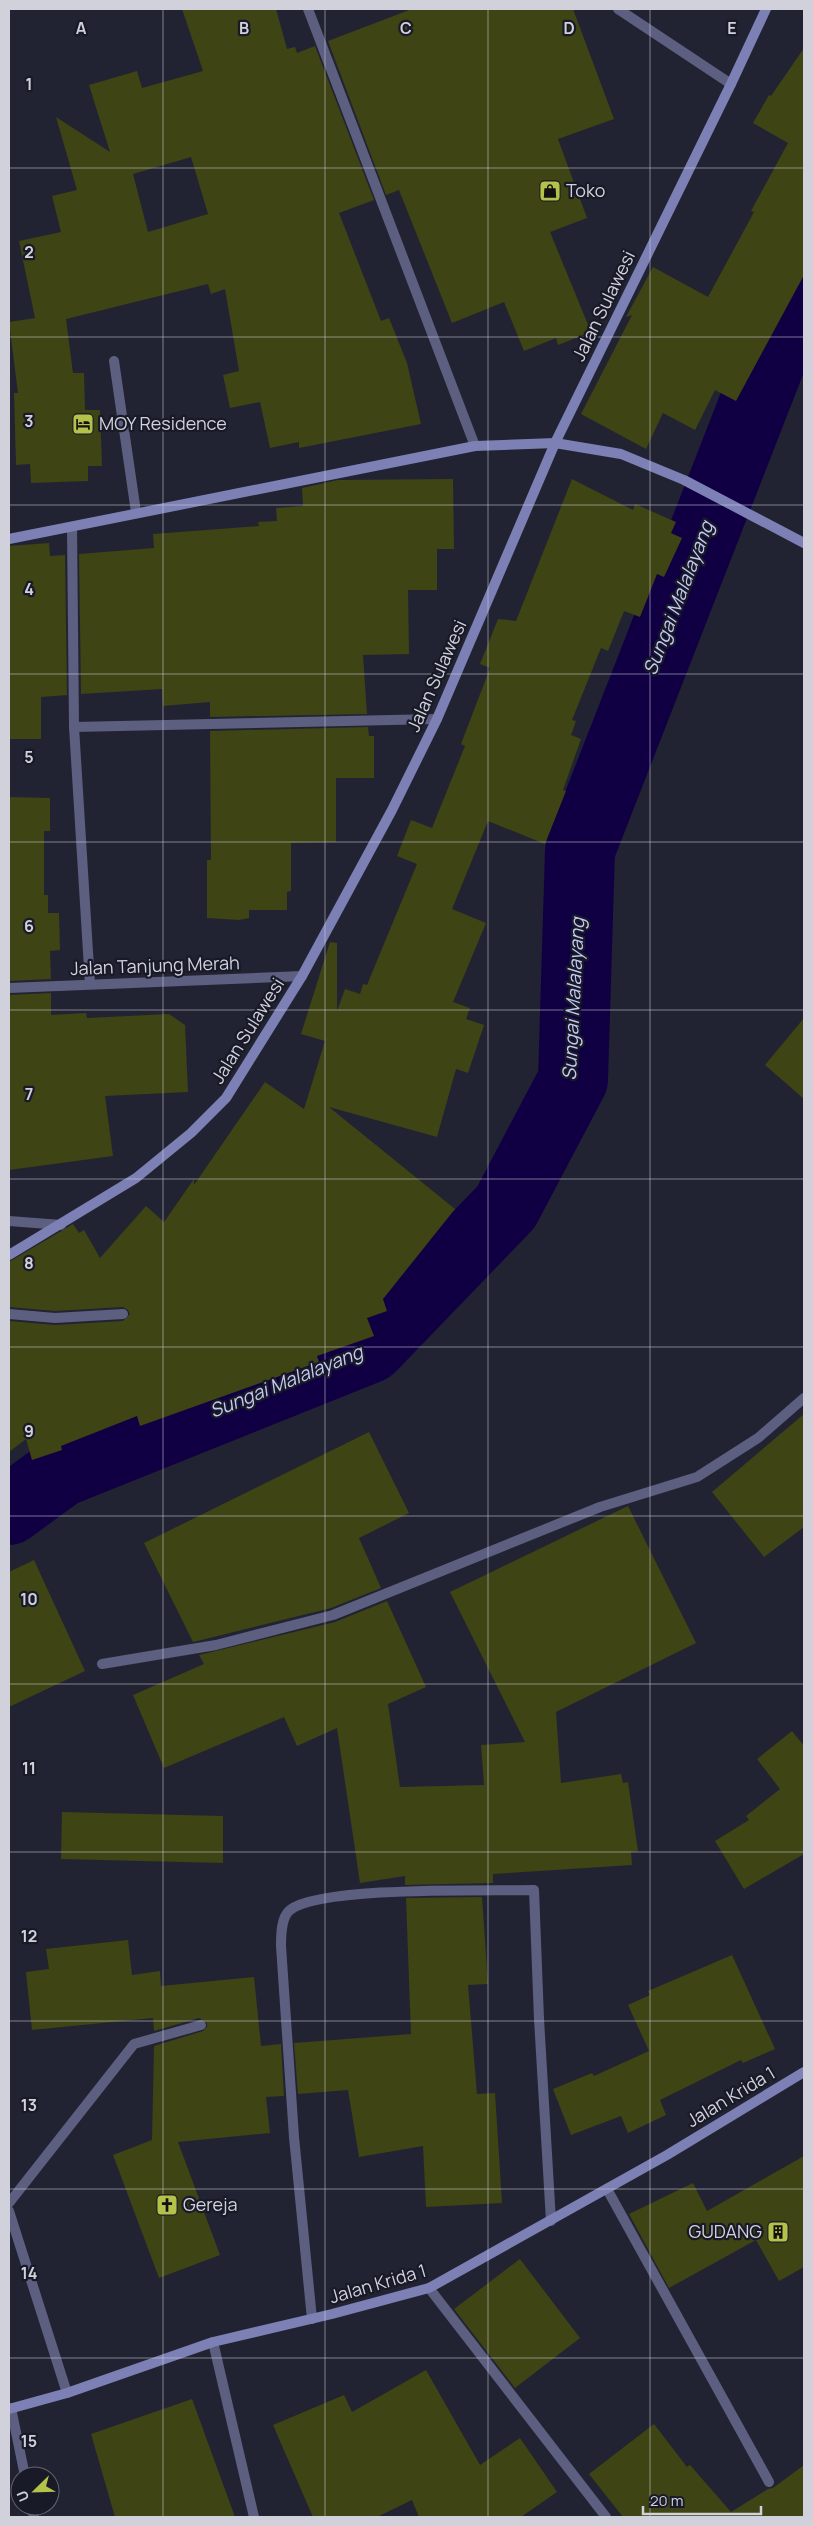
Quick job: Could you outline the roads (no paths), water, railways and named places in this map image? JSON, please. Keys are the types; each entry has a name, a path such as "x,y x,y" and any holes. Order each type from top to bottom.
{"street":[{"path":"308,9 475,446"},
{"path":"618,9 731,84"},
{"name":"Jalan Sulawesi","path":"9,1255 136,1178 191,1133 226,1098 302,976 392,810 437,719 555,443 766,9"},
{"path":"114,361 136,512"},
{"path":"9,539 136,512 475,446 555,443 621,454 684,480 800,542"},
{"path":"72,527 74,727 90,984"},
{"path":"74,727 437,719"},
{"name":"Jalan Tanjung Merah","path":"9,988 302,976"},
{"path":"9,1221 60,1225"},
{"path":"9,1314 55,1318 123,1314"},
{"path":"102,1664 216,1645 333,1615 600,1508 697,1477 758,1438 804,1398"},
{"path":"312,2319 294,2137 281,1946 282,1926 288,1911 305,1901 348,1894 534,1890 539,2019 551,2221"},
{"path":"9,2203 134,2044 201,2025"},
{"name":"Jalan Krida 1","path":"10,2409 67,2393 213,2342 312,2319 429,2288 607,2189 804,2072"},
{"path":"607,2189 769,2482"},
{"path":"9,2211 67,2393"},
{"path":"429,2288 606,2517"},
{"path":"213,2342 254,2517"},
{"path":"10,2409 23,2466"}],"waterway":[{"name":"Sungai Malalayang","path":"9,1510 61,1472 370,1348 506,1207 573,1080 580,850 793,304 804,285"}],"place":[{"name":"Toko","path":"550,191"},
{"name":"MOY Residence","path":"83,424"},
{"name":"Gereja","path":"167,2205"},
{"name":"GUDANG","path":"778,2232"}]}
